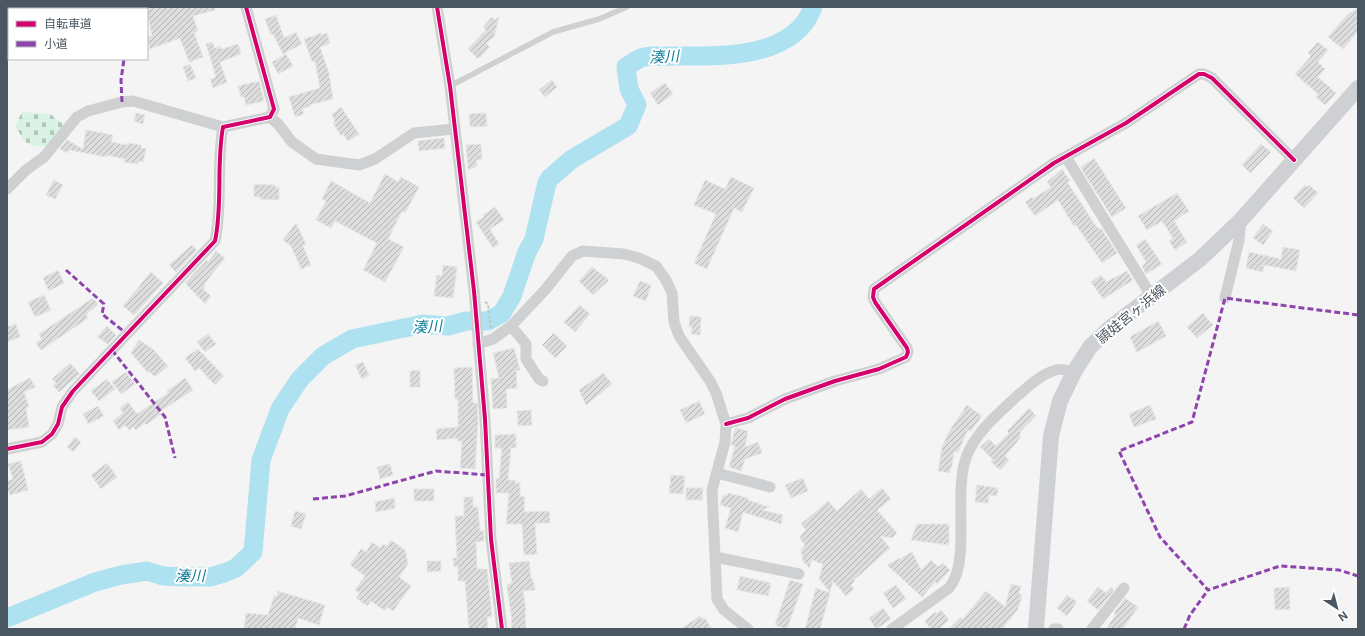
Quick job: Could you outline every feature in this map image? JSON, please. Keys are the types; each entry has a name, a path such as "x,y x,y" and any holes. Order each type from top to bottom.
{"main road":[{"name":"頴娃宮ヶ浜線","path":"1036,629 1051,436 1060,401 1074,372 1090,347 1111,327 1199,260 1241,220 1358,88"}],"street":[{"path":"246,7 274,109 270,117"},
{"path":"437,7 450,86 474,307 485,419 491,539 502,629"},
{"path":"726,424 748,418 786,399 835,381 879,369 906,357 908,352 907,348 873,297 874,289 1066,157 1126,123 1194,77 1204,74 1212,78 1294,160"},
{"path":"7,189 26,170 44,157 77,117 88,111 122,102 133,101 222,127 270,117"},
{"path":"270,117 278,124 292,142 316,159 359,165 375,159 414,133 454,129"},
{"path":"7,449 42,442 52,434 58,424 62,407 74,391 215,241 218,226 219,147 222,127"},
{"path":"1066,157 1152,297"},
{"path":"1225,298 1239,240 1241,220"},
{"path":"477,340 493,339 511,326 545,290 572,256 583,251 639,258 656,266 666,280 672,293 674,322 679,336 710,381 716,393 726,424 725,442 712,490 717,599 720,604 748,629"},
{"path":"511,326 526,344 526,359 539,379 543,381"},
{"path":"892,629 949,588 956,581 959,572 960,498 963,471 967,454 977,437 990,422 1034,382 1057,369 1074,372"},
{"path":"717,472 770,487"},
{"path":"715,557 799,574"},
{"path":"1092,629 1124,588"}],"lane":[{"path":"450,86 553,32 599,19 627,7"}],"path":[{"path":"488,304 493,339"}],"green space":[{"path":"22,112 50,114 65,125 48,146 31,145 24,140 15,126"}],"building":[{"path":"215,7 215,10 193,16 198,31 194,33 203,57 189,62 180,38 150,49 148,37 152,36 148,17 148,8 146,8"},
{"path":"1358,8 1358,31 1343,49 1328,37 1347,15"},
{"path":"276,15 284,38 296,32 302,44 283,54 273,34 271,35 265,19"},
{"path":"492,17 495,20 499,17 494,37 486,43 490,47 478,59 468,49 486,30 483,27"},
{"path":"322,33 322,35 327,33 330,43 320,47 329,73 333,99 309,105 310,106 302,109 304,114 295,117 289,97 320,88 315,61 312,62 304,39"},
{"path":"212,42 215,48 220,46 221,49 238,44 241,54 220,62 227,82 213,88 210,79 216,77 206,44"},
{"path":"1318,42 1328,50 1318,62 1325,69 1318,77 1336,93 1325,105 1316,97 1318,94 1295,74 1311,56 1308,53"},
{"path":"286,54 293,66 278,74 272,62"},
{"path":"190,64 196,78 188,81 183,67"},
{"path":"552,80 557,87 545,97 539,90"},
{"path":"259,81 264,101 246,105 244,97 241,97 238,86"},
{"path":"665,83 673,94 658,105 650,93"},
{"path":"341,107 359,134 348,141 343,134 341,136 333,123 335,122 332,114"},
{"path":"136,113 145,115 143,124 134,121"},
{"path":"486,113 487,126 470,127 469,114"},
{"path":"86,130 113,135 111,142 127,145 128,143 141,145 141,148 146,149 143,162 138,161 138,164 124,162 125,159 107,155 107,157 69,150 67,153 60,149 67,140 83,149"},
{"path":"444,138 445,148 419,151 418,141"},
{"path":"481,144 482,160 476,160 477,166 468,170 466,145"},
{"path":"1261,144 1271,152 1250,173 1242,165"},
{"path":"1094,158 1126,208 1112,217 1081,167"},
{"path":"1062,169 1070,181 1067,182 1095,225 1099,229 1101,228 1117,253 1102,263 1076,225 1074,226 1058,200 1035,216 1025,202 1032,197 1033,199 1051,187 1047,182"},
{"path":"385,174 398,182 401,177 419,187 405,213 402,211 388,239 404,247 385,282 363,270 377,243 335,221 331,228 316,220 326,201 322,199 331,181 370,203"},
{"path":"731,177 754,188 742,212 734,208 707,269 694,263 716,214 694,205 705,180 725,189"},
{"path":"54,180 63,185 55,199 46,195"},
{"path":"254,184 275,185 275,187 279,187 279,200 260,199 260,197 254,197"},
{"path":"1305,185 1307,187 1309,185 1318,193 1304,208 1293,198"},
{"path":"1177,193 1189,211 1174,221 1187,242 1175,250 1169,241 1173,238 1162,221 1147,230 1138,216"},
{"path":"495,207 504,220 490,229 499,244 493,248 476,222"},
{"path":"296,223 306,244 303,246 311,265 301,269 291,246 283,240"},
{"path":"1263,224 1273,231 1263,245 1253,238"},
{"path":"1145,239 1162,264 1146,274 1142,267 1146,262 1136,245"},
{"path":"192,245 197,250 176,272 169,265"},
{"path":"1283,247 1300,250 1296,271 1264,265 1263,272 1246,268 1249,252 1281,259"},
{"path":"216,251 225,258 204,284 203,289 211,296 205,304 185,283 207,260 208,262"},
{"path":"443,265 457,267 453,298 434,296 437,275 442,276"},
{"path":"592,267 609,280 593,295 579,281"},
{"path":"58,270 64,283 49,291 43,278"},
{"path":"1127,271 1133,280 1103,299 1091,282 1101,275 1106,282"},
{"path":"151,272 163,283 134,315 123,306"},
{"path":"640,281 651,285 646,301 633,296"},
{"path":"44,295 51,310 35,317 28,302"},
{"path":"93,298 98,304 86,315 88,318 41,350 36,343 42,339 39,334"},
{"path":"580,305 590,314 575,332 564,322"},
{"path":"1203,313 1213,325 1197,338 1187,327"},
{"path":"690,316 701,317 700,335 691,334 692,327 689,327"},
{"path":"1158,321 1166,336 1137,352 1130,337"},
{"path":"16,324 20,337 7,342 7,327"},
{"path":"107,326 116,335 108,344 97,337"},
{"path":"554,333 567,346 555,358 542,345"},
{"path":"208,334 216,344 205,352 197,342"},
{"path":"139,340 153,349 168,366 155,377 150,372 148,373 131,353"},
{"path":"514,348 520,370 516,371 517,388 506,389 507,408 493,409 491,379 499,378 493,353"},
{"path":"198,349 224,376 215,385 199,368 195,371 185,358"},
{"path":"363,362 369,375 362,379 355,365"},
{"path":"70,363 80,374 59,392 53,386 56,383 52,379"},
{"path":"472,367 473,403 477,403 478,421 475,469 460,468 462,441 457,441 457,438 437,440 436,429 458,427 458,399 455,399 454,368"},
{"path":"420,370 420,387 410,387 410,371"},
{"path":"126,372 135,384 121,394 112,382"},
{"path":"603,373 612,384 586,405 579,390"},
{"path":"30,378 35,387 24,392 29,407 26,408 29,427 7,430 7,390"},
{"path":"185,378 193,390 159,412 161,414 146,425 145,423 136,430 133,427 129,430 125,425 119,430 113,421 123,413 120,408 128,402 137,414 168,393 167,391"},
{"path":"107,379 115,389 99,401 91,391"},
{"path":"699,401 705,414 686,423 680,410"},
{"path":"967,405 982,416 971,431 968,430 958,452 954,452 949,473 938,471 942,447 950,430"},
{"path":"1150,405 1156,419 1134,427 1129,414"},
{"path":"98,406 104,416 88,424 83,414"},
{"path":"1029,408 1036,416 1020,432 1021,433 1019,435 1021,437 1005,456 1009,460 1000,470 991,462 993,460 980,447 989,439 996,446 1009,433 1007,431"},
{"path":"531,410 532,425 518,426 517,411"},
{"path":"736,428 748,431 745,447 758,442 762,453 745,459 741,471 729,467 735,446 731,445"},
{"path":"516,434 516,448 511,448 508,480 515,480 515,483 520,483 520,496 525,497 524,512 549,511 550,523 535,523 537,554 524,555 522,524 506,524 509,493 496,493 496,479 499,479 502,448 495,448 495,435"},
{"path":"75,437 81,442 73,452 67,447"},
{"path":"21,461 28,490 10,495 9,492 7,492 7,481 13,479 8,464"},
{"path":"107,463 117,477 101,489 91,475"},
{"path":"390,464 393,475 380,479 377,467"},
{"path":"671,475 685,476 683,494 669,493"},
{"path":"803,478 808,491 791,498 785,485"},
{"path":"977,485 998,488 997,496 989,495 988,503 975,502"},
{"path":"686,488 703,488 702,500 686,500"},
{"path":"882,488 891,499 877,510 897,533 892,538 880,536 890,548 854,580 855,581 851,585 854,589 846,596 833,581 830,592 819,579 823,564 812,560 809,568 803,561 801,549 805,545 800,539 800,536 806,530 801,524 828,501 837,511 861,489 869,499"},
{"path":"414,489 434,489 434,501 414,501"},
{"path":"728,493 748,498 748,500 769,507 762,510 783,515 781,524 743,512 738,532 725,528 731,508 720,505 723,495 727,496"},
{"path":"464,497 473,497 473,507 478,507 480,531 484,531 484,541 476,542 477,569 487,569 492,616 487,617 488,629 469,629 465,581 458,581 458,566 454,567 453,558 457,558 455,516 464,516"},
{"path":"394,498 395,508 376,512 375,502"},
{"path":"295,511 306,514 301,529 291,526"},
{"path":"917,524 949,524 949,545 911,540"},
{"path":"391,540 405,550 408,564 399,577 411,586 393,611 387,607 385,611 371,601 367,606 356,598 360,593 355,590 365,576 350,565 361,549 366,552 372,542 380,548 383,544 387,546"},
{"path":"912,552 921,570 931,560 938,567 943,563 950,570 937,584 935,582 922,597 887,565 900,558 902,560 903,557"},
{"path":"427,561 441,561 441,571 427,572"},
{"path":"529,561 531,579 533,579 535,590 523,591 526,610 526,629 512,629 507,586 508,584 512,583 509,563"},
{"path":"740,576 771,583 768,596 737,590"},
{"path":"790,580 803,584 787,629 775,625"},
{"path":"1011,584 1021,586 1019,594 1022,595 1018,609 1002,629 949,629 961,617 963,619 986,591 1005,607"},
{"path":"896,585 906,599 893,608 883,593"},
{"path":"1098,587 1106,593 1111,587 1114,590 1098,610 1087,601"},
{"path":"1289,587 1290,609 1275,610 1274,588"},
{"path":"816,588 830,593 820,629 805,629"},
{"path":"278,591 325,605 319,625 298,618 295,629 244,629 246,613 268,615 274,596 277,596"},
{"path":"1067,595 1077,602 1067,616 1057,608"},
{"path":"1125,598 1138,607 1123,629 1106,629 1116,614 1114,613"},
{"path":"883,608 891,619 876,629 869,618"},
{"path":"941,610 949,620 938,629 931,629 925,622 926,620 935,612 936,614"},
{"path":"700,616 702,619 704,617 712,629 681,629"}],"waterway":[{"name":"湊川","path":"7,618 95,582 121,575 147,571 163,576 210,577 236,568 253,552 261,460 280,409 300,379 323,356 352,339 423,324 448,326 466,321 488,321 502,313 512,296 527,252 534,239 547,183 550,178 572,159 628,126 637,105 629,89 626,67 637,60 648,56 711,56 753,51 772,46 789,37 803,24 813,7"}],"marked path":[{"path":"122,102 121,80 124,60"},
{"path":"66,270 104,304 102,314 127,334"},
{"path":"1358,315 1225,298 1192,422 1119,451 1160,537 1208,590 1280,566 1339,570 1358,576"},
{"path":"112,350 165,417 175,458"},
{"path":"313,499 345,496 436,471 487,475"},
{"path":"1184,629 1190,615 1208,590"}],"cycle path":[{"path":"7,449 42,442 52,434 58,424 62,407 73,391 215,241 219,213 220,156 223,127 270,117 274,109 246,7"},
{"path":"437,7 450,86 474,291 485,419 491,539 502,629"},
{"path":"726,424 748,418 785,399 835,381 879,369 906,357 908,352 907,348 875,302 873,297 874,289 1054,163 1126,123 1199,74 1204,74 1212,78 1294,160"}]}
